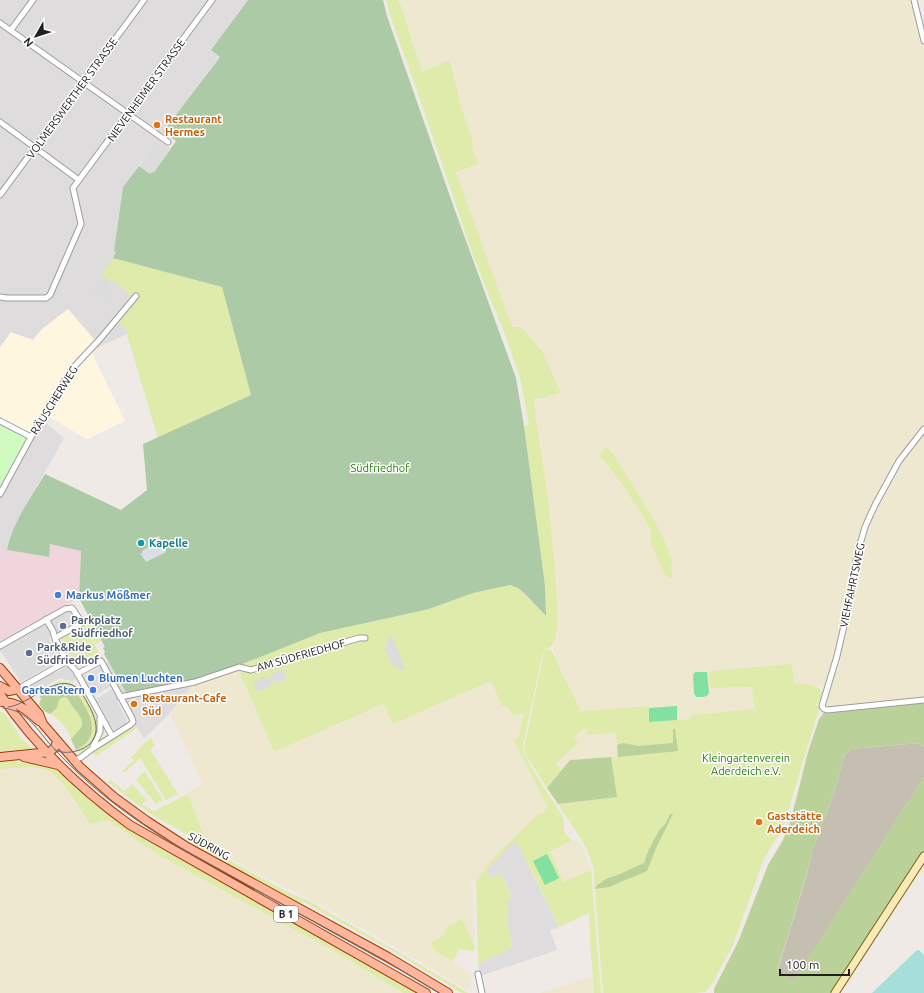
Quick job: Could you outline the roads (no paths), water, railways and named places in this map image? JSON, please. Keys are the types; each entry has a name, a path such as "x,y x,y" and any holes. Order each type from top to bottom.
{"main road":[{"name":"SÜDRING","path":"0,669 39,714 43,724 74,760 96,782 122,804 187,847 448,993"},
{"path":"0,686 9,691 18,689"},
{"name":"SÜDRING","path":"0,694 3,702 46,752 101,804 146,835 426,993"},
{"name":"B 1","path":"3,702 22,707 43,724"},
{"path":"46,752 54,749 57,740"},
{"name":"B 1","path":"0,757 46,752"},
{"name":"B 1","path":"16,756 46,761 60,766"},
{"path":"436,985 454,993"}],"street":[{"path":"11,30 33,0"},
{"name":"VOLMERSWERTHER STRASSE","path":"0,195 144,0"},
{"name":"NIEVENHEIMER STRASSE","path":"79,180 212,0"},
{"path":"914,0 924,41"},
{"path":"0,23 168,142"},
{"path":"0,122 79,180 73,188 81,224 50,295 46,298 0,297"},
{"name":"RÄUSCHERWEG","path":"0,494 31,436 71,370 100,339 136,296"},
{"path":"0,421 31,436"},
{"name":"VIEHFAHRTSWEG","path":"924,429 913,441 899,461 865,527 857,555 850,600 822,707 827,710 924,700"},
{"path":"0,646 70,608 75,612 82,623 55,638"},
{"path":"46,620 53,631 67,661 71,664 112,736"},
{"name":"AM SÜDFRIEDHOF","path":"120,697 195,682 239,667 251,670 325,647 359,638 365,638"},
{"path":"18,689 67,661"},
{"path":"74,760 80,758 133,722 100,661 77,674"},
{"path":"92,749 100,732 100,715"},
{"path":"835,993 924,856"},
{"path":"478,974 482,992"}],"water":[{"path":"917,950 924,955 924,993 872,993"}],"tram line":[{"path":"8,707 16,705 42,691 60,684 68,684 76,687 86,699 92,711 96,725 96,732 94,738 84,748 70,752 60,752 55,750"},
{"path":"3,708 11,709 23,715 34,725 62,757 91,785 140,822 174,844 439,993"}],"place":[{"name":"Restaurant Hermes","path":"157,125"},
{"name":"Kapelle","path":"141,543"},
{"name":"Markus Mößmer","path":"58,595"},
{"name":"Parkplatz Südfriedhof","path":"63,626"},
{"name":"Park&Ride Südfriedhof","path":"29,653"},
{"name":"Blumen Luchten","path":"91,678"},
{"name":"GartenStern","path":"93,690"},
{"name":"Restaurant-Cafe Süd","path":"134,704"},
{"name":"Gaststätte Aderdeich","path":"759,822"}],"park label":[{"name":"Südfriedhof","path":"380,468"},
{"name":"Kleingartenverein Aderdeich e.V.","path":"746,764"}]}
